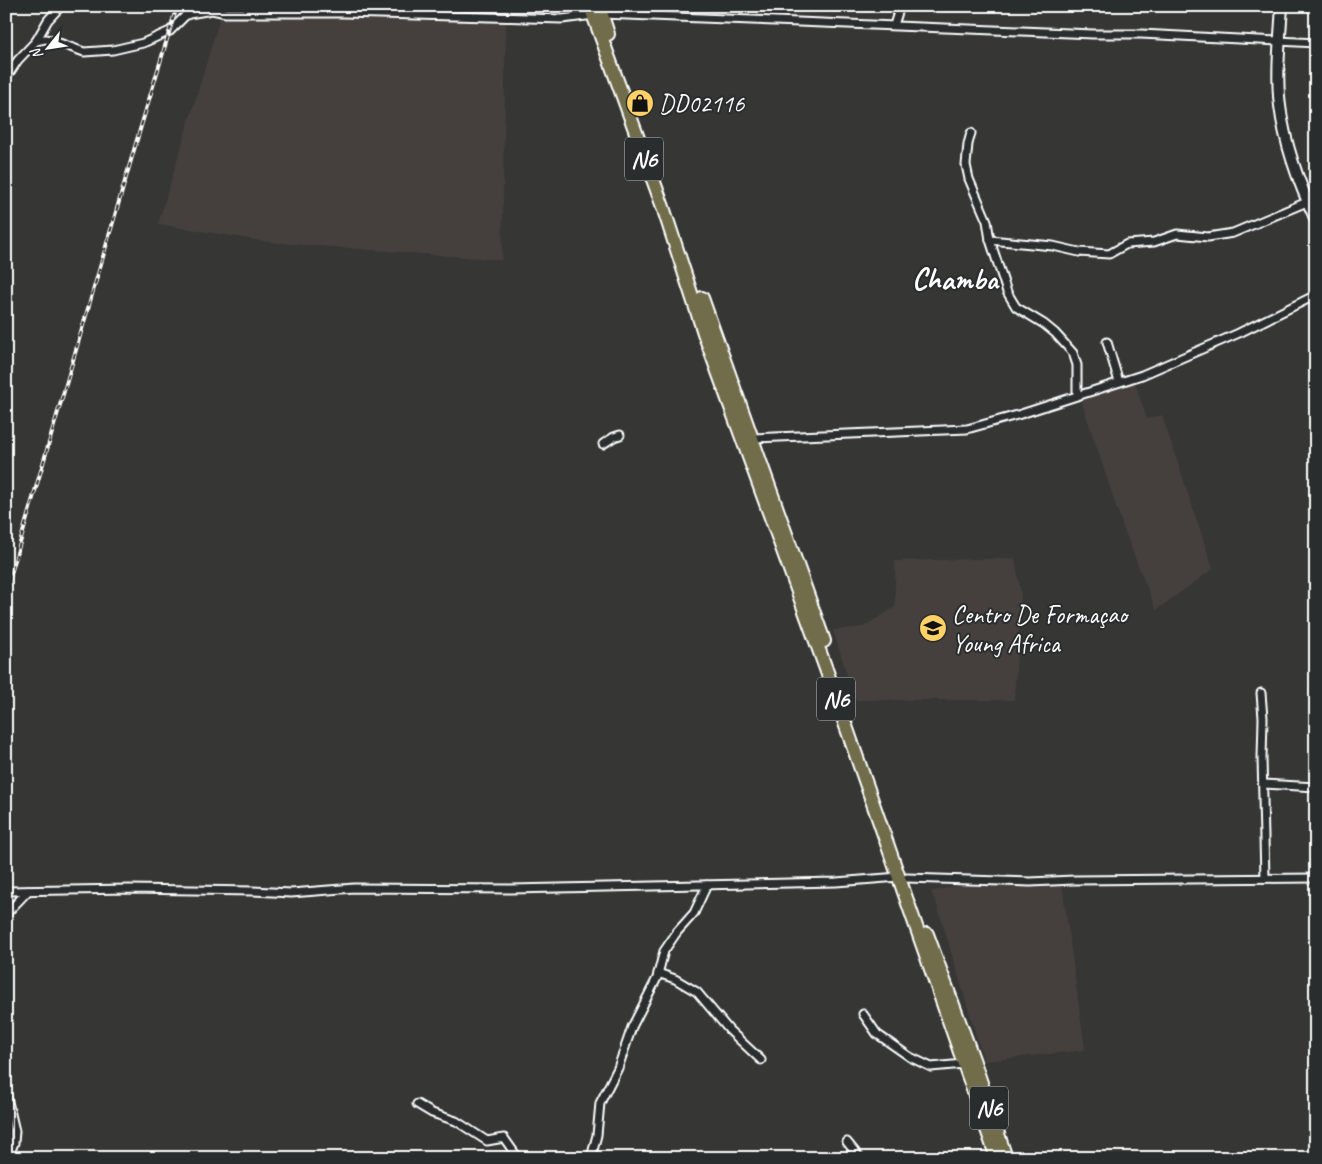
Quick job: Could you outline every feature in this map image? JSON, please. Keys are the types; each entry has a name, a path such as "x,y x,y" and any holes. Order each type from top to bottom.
{"highway":[{"name":"N6","path":"596,10 752,438 903,877 997,1158"},
{"name":"N6","path":"596,10 705,336 903,877 973,1058 1006,1158"}],"main road":[{"path":"1282,6 1280,107 1291,158 1307,202 1316,220"}],"street":[{"path":"6,78 18,60 36,41 48,20 61,6"},
{"path":"894,25 900,6"},
{"path":"36,41 51,40 84,52 113,50 143,43 170,31 185,16 212,10 226,13 344,13 553,19 596,10 1316,43"},
{"path":"971,133 966,166 974,193 987,221 990,240 998,260 1004,284 1016,307 1044,324 1073,353 1077,365 1077,395"},
{"path":"990,240 1054,246 1079,252 1109,254 1127,244 1154,242 1177,234 1208,237 1233,233 1307,202"},
{"path":"752,438 967,429 1022,414 1142,375 1239,333 1316,296"},
{"path":"1107,342 1119,382"},
{"path":"604,444 620,435"},
{"path":"1261,693 1265,878"},
{"path":"1263,784 1316,787"},
{"path":"6,891 130,890 291,893 354,888 511,889 836,882 903,877 1030,882 1316,878"},
{"path":"592,1158 597,1136 600,1103 618,1068 632,1027 658,973 664,951 677,932 694,913 707,885"},
{"path":"6,914 28,891"},
{"path":"658,973 682,982 696,992 729,1030 761,1060"},
{"path":"864,1014 877,1034 910,1057 931,1067 964,1064"},
{"path":"6,1093 15,1131 14,1143 8,1158"},
{"path":"417,1104 432,1113 456,1121 487,1141 504,1138 512,1146 518,1158"},
{"path":"847,1142 860,1158"}],"shaded area":[{"path":"222,11 506,19 502,260 268,242 158,224"},
{"path":"1134,380 1147,419 1162,415 1213,569 1156,610 1124,530 1082,403 1083,398"},
{"name":"Centro De Formaçao Young Africa","path":"1015,558 1021,594 1014,700 855,700 833,630 863,627 895,607 895,561"},
{"path":"1062,884 1085,1050 984,1061 936,902 931,892 960,885 1027,887"}],"railway":[{"path":"6,591 177,6"}],"place":[{"name":"DD02116","path":"640,103"},
{"name":"Centro De Formaçao Young Africa","path":"933,628"}],"district":[{"name":"Chamba","path":"955,279"}]}
